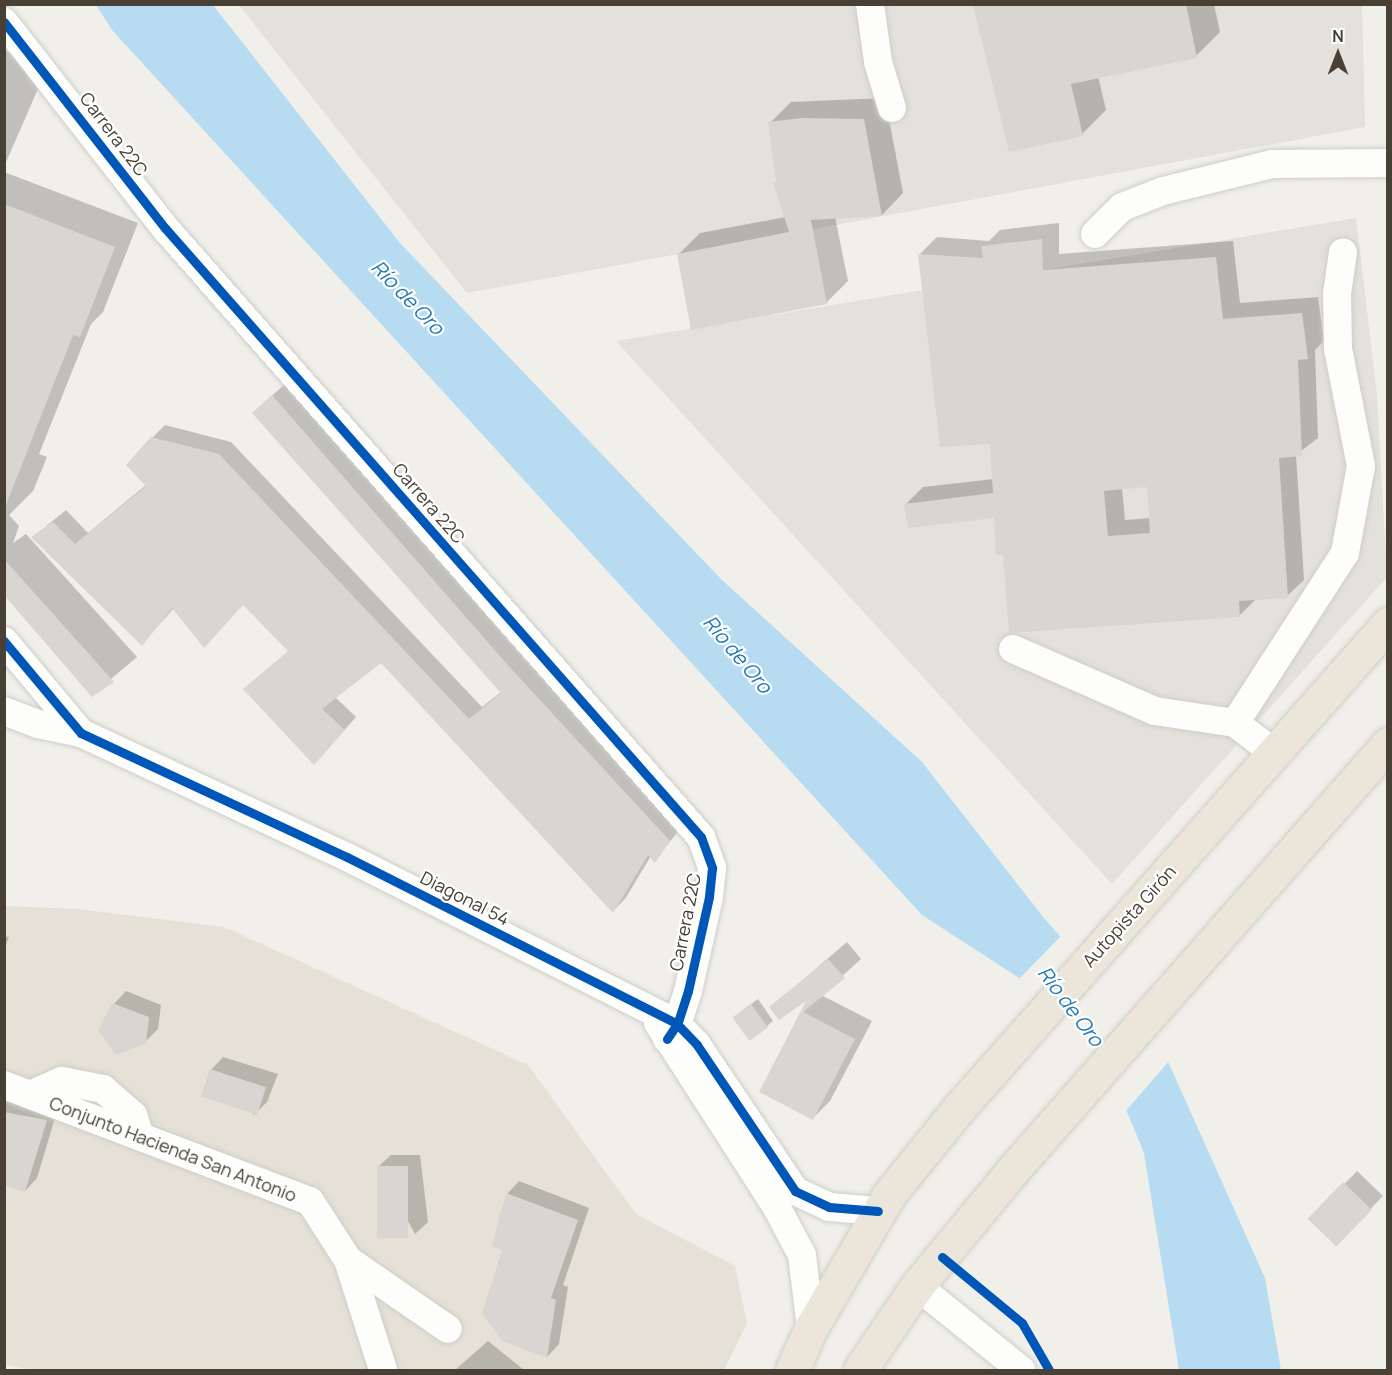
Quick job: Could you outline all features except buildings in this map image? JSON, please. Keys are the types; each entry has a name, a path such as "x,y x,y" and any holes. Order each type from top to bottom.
{"highway":[{"name":"Autopista Girón","path":"792,1371 811,1328 878,1211 959,1108 1388,624"},
{"path":"860,1371 918,1286 1012,1171 1386,750"}],"street":[{"path":"870,4 878,62 892,108"},
{"name":"Carrera 22C","path":"4,22 165,228 701,837 712,868 710,897 672,1032"},
{"path":"1095,234 1122,207 1174,188 1272,164 1388,163"},
{"path":"1235,723 1345,553 1360,466 1338,349 1337,294 1343,252"},
{"name":"Diagonal 54","path":"4,640 81,733 348,857 650,1009 672,1032 777,1208 802,1255 811,1328"},
{"path":"1013,649 1155,711 1235,723 1273,752"},
{"path":"4,711 38,724 81,733"},
{"name":"Diagonal 54","path":"672,1032 697,1046 795,1191 829,1207 878,1211"},
{"name":"Conjunto Hacienda San Antonio","path":"17,1090 310,1201 348,1260 383,1371"},
{"name":"Conjunto Hacienda San Antonio","path":"348,1260 448,1329"},
{"path":"918,1286 1021,1371"}],"shaded area":[{"path":"239,5 1362,5 1365,127 467,293"},
{"path":"1356,218 1377,395 1387,577 1112,884 616,341"},
{"path":"5,906 78,909 224,927 528,1065 636,1214 735,1266 747,1323 724,1370 34,1370 5,1365"}],"water":[{"name":"Río de Oro","path":"96,5 213,5 400,243 721,579 922,762 1044,918 1166,1057 1265,1278 1281,1370 1179,1370 1144,1153 1115,1083 1039,991 922,915 112,30"}],"pier":[{"path":"1063,934 1170,1060 1124,1113 1112,1084 1037,994 1017,981"}],"cycle path":[{"path":"4,22 165,228 701,837 712,868 709,897 688,991 677,1024 667,1039"},
{"path":"4,641 81,733 347,857 677,1024 697,1045 795,1191 829,1207 878,1211"},
{"path":"942,1257 1022,1323 1049,1370"}]}
